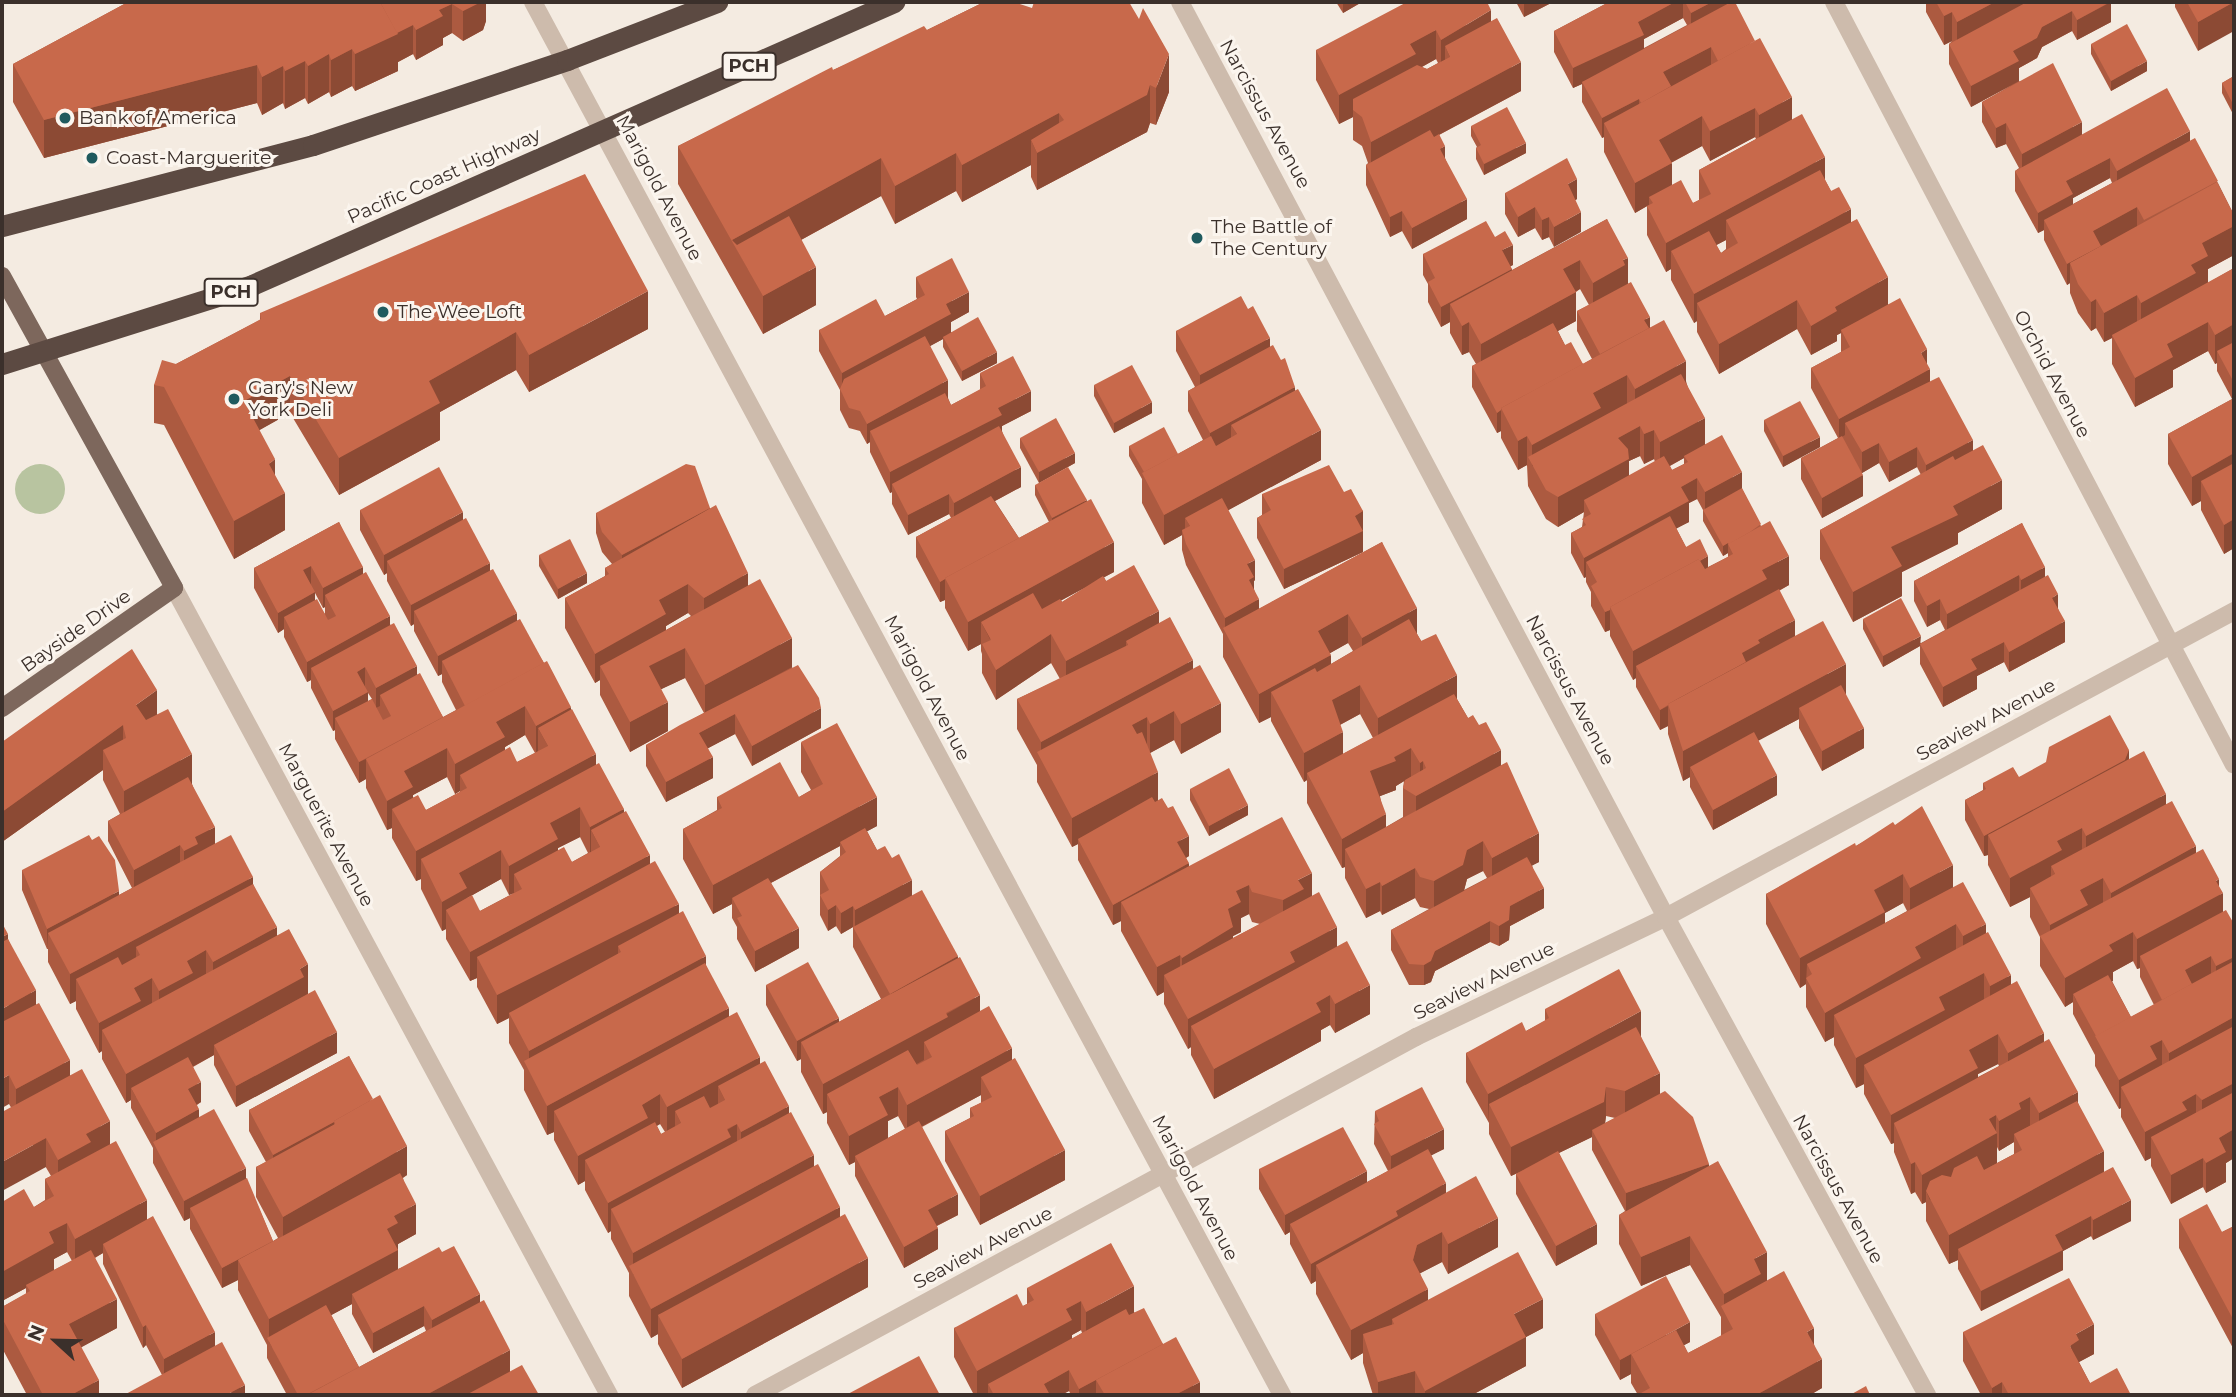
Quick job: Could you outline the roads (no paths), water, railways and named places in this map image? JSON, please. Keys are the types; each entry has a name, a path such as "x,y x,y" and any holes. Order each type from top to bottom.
{"highway":[{"path":"2,226 313,145 567,60 717,2"},
{"name":"Pacific Coast Highway","path":"2,364 44,354 252,285 894,2"}],"main road":[{"name":"Marguerite Avenue","path":"2,276 174,588"},
{"name":"Bayside Drive","path":"2,708 174,588"}],"street":[{"name":"Marigold Avenue","path":"533,2 605,130 1282,1395"},
{"name":"Narcissus Avenue","path":"1180,2 1666,917 1927,1395"},
{"name":"Orchid Avenue","path":"1834,2 2234,765"},
{"name":"Marguerite Avenue","path":"174,588 609,1395"},
{"name":"Seaview Avenue","path":"755,1395 1165,1177 1416,1037 1666,917 2234,611"}],"place":[{"name":"Bank of America","path":"65,118"},
{"name":"Coast-Marguerite","path":"92,158"},
{"name":"The Battle of The Century","path":"1197,238"},
{"name":"The Wee Loft","path":"383,312"},
{"name":"Gary's New York Deli","path":"234,399"}]}
